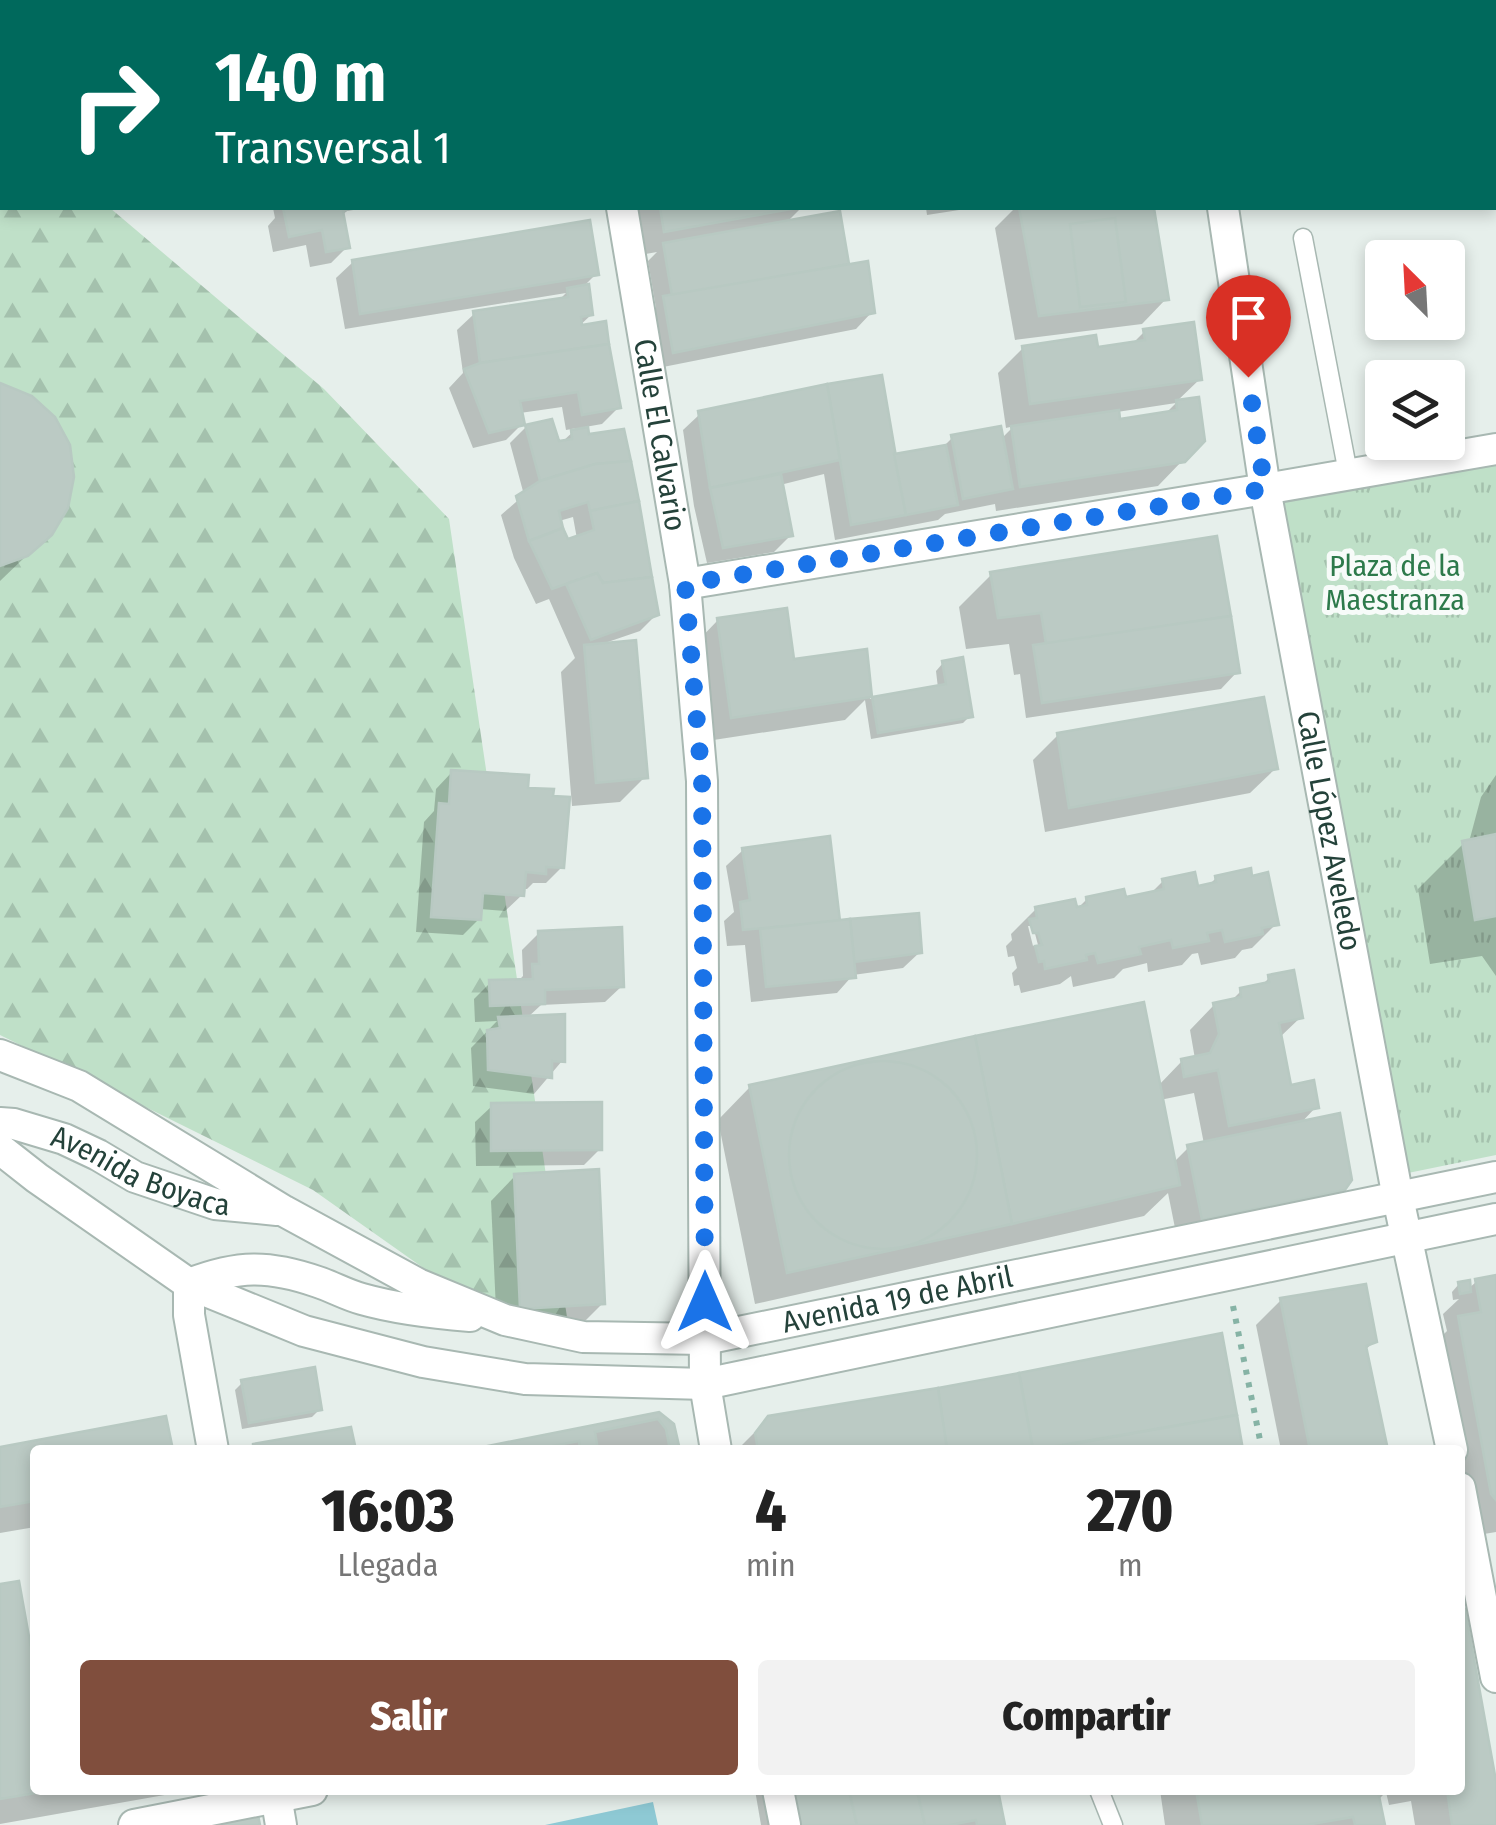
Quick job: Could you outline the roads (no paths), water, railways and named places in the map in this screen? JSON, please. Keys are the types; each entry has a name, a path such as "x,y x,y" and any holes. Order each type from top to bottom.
{"street":[{"name":"Calle El Calvario","path":"622,210 685,584 702,780 705,1384 715,1445"},
{"name":"Calle López Aveledo","path":"1223,210 1265,489 1398,1198 1451,1445"},
{"path":"685,584 1496,448"},
{"name":"Avenida 19 de Abril","path":"0,1055 78,1086 284,1211 418,1284 505,1320 583,1337 705,1339 1496,1177"},
{"name":"Avenida Boyaca","path":"0,1122 64,1139 135,1177 215,1204 284,1211"},
{"name":"Avenida 19 de Abril","path":"0,1149 190,1284 304,1331 422,1362 525,1379 705,1384 1496,1219"},
{"path":"212,1445 189,1315 190,1284 248,1268 282,1271 359,1298 412,1310 505,1320"},
{"path":"1465,1509 1496,1678"},
{"path":"779,1795 785,1825"},
{"path":"134,1825 278,1804"}],"lane":[{"path":"1304,238 1348,473"},
{"path":"1100,1795 1113,1825"}],"water":[{"path":"653,1802 658,1825 545,1825"}],"park label":[{"name":"Plaza de la Maestranza","path":"1395,583"}]}
